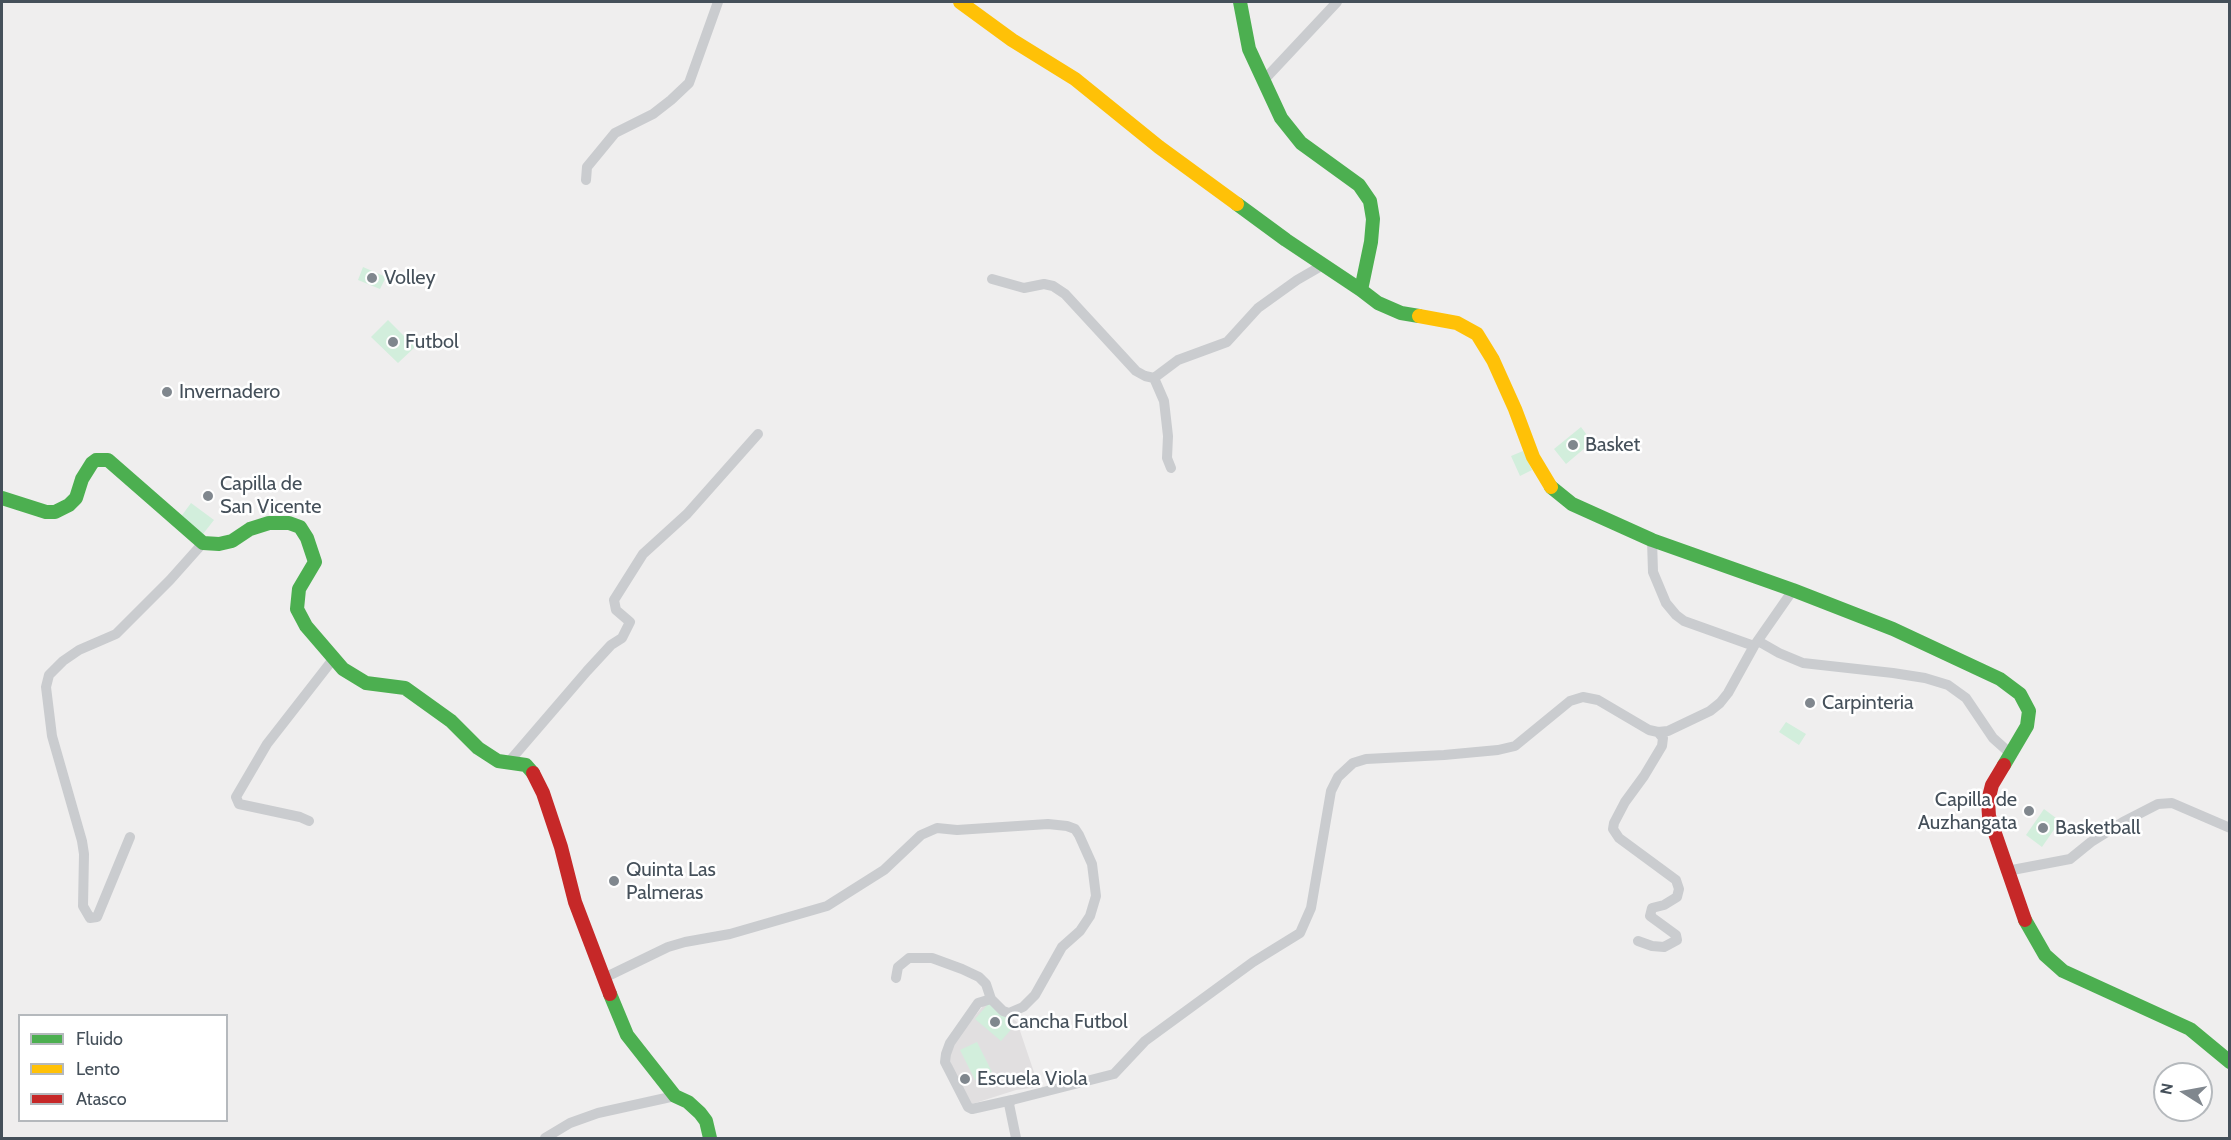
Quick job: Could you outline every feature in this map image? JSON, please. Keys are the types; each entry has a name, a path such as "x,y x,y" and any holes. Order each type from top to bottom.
{"street":[{"path":"586,180 587,167 615,133 653,114 689,83 718,2"},
{"path":"960,2 1012,40 1075,79 1159,147 1378,303 1401,313 1457,323 1477,334 1493,360 1533,457 1553,490 1572,504 1652,540 1793,590 1893,629 1965,661 2000,679 2020,694 2029,711 2028,718 2012,755 1992,785 1988,801 1989,816 1995,837 2024,919 2045,955 2072,975 2190,1029 2229,1062"},
{"path":"1240,2 1250,49 1281,118 1296,137 1328,164 1359,185 1370,201 1373,219 1371,242 1361,290"},
{"path":"1263,81 1337,2"},
{"path":"992,279 1024,288 1044,284 1053,286 1065,294 1136,371 1154,378 1178,360 1227,342 1258,308 1297,280 1323,265"},
{"path":"1154,378 1164,401 1168,436 1167,458 1171,468"},
{"path":"507,764 587,670 611,645 622,638 630,622 616,610 614,600 643,554 687,514 758,434"},
{"path":"2,498 46,513 55,513 76,498 82,479 92,463 96,460 108,460 203,543 219,544 232,541 250,529 269,523 289,523 300,527 307,538 315,562 299,589 297,609 306,626 343,669 366,683 405,688 451,721 478,748 498,761 526,765 534,774 543,793 561,847 575,902 627,1035 675,1095 688,1102 700,1113 706,1121 710,1138"},
{"path":"1652,540 1653,572 1666,603 1684,621 1756,643 1803,663 1893,672 1948,685 1966,698 1993,738 2012,755"},
{"path":"130,837 97,917 90,918 83,906 84,854 52,735 46,687 49,675 63,661 79,650 116,634 203,543"},
{"path":"991,999 978,1003 950,1043 945,1062 968,1107 972,1109 1012,1100 1114,1074 1145,1041 1253,962 1300,933 1311,908 1331,791 1338,777 1353,764 1366,759 1444,755 1498,750 1515,746 1570,701 1583,697 1598,700 1640,726 1658,732 1668,731 1720,703 1756,643 1793,590"},
{"path":"309,821 239,804 236,796 267,744 334,658"},
{"path":"1638,941 1664,947 1677,940 1676,935 1650,916 1652,908 1664,905 1677,897 1679,890 1676,880 1619,838 1614,829 1614,823 1625,802 1662,746 1663,738 1658,732"},
{"path":"2007,871 2070,859 2091,842 2158,804 2172,803 2229,828"},
{"path":"604,978 668,947 730,934 827,906 884,870 921,835 937,828 957,830 1048,824 1075,829 1092,864 1096,896 1090,916 1080,931 1062,947 1035,995 1023,1007 1009,1013 1003,1011 991,999 986,984 979,977 932,958 909,958 898,967 896,978"},
{"path":"544,1138 570,1123 598,1113 675,1095"},
{"path":"1012,1100 1009,1104 1016,1138"}],"shaded area":[{"path":"987,1001 1017,1022 1039,1087 1016,1090 969,1105 947,1054"}],"green space":[{"name":"Volley","path":"363,267 386,277 380,289 358,280"},
{"name":"Futbol","path":"388,320 415,347 398,363 371,337"},
{"name":"Basket","path":"1581,427 1592,442 1566,464 1554,449"},
{"path":"1523,451 1532,470 1520,476 1511,456"},
{"path":"191,503 214,520 203,534 180,518"},
{"path":"1786,722 1806,734 1799,745 1779,732"},
{"name":"Basketball","path":"2044,809 2060,821 2042,847 2026,835"},
{"name":"Cancha Futbol","path":"989,1003 1015,1025 1001,1041 975,1019"},
{"path":"977,1042 992,1072 975,1080 960,1050"}],"traffic: fast":[{"path":"1240,2 1249,49 1281,118 1301,143 1359,185 1370,201 1373,219 1371,242 1361,290 1378,303 1401,313 1419,316"},
{"path":"1237,204 1361,290"},
{"path":"2,498 46,512 55,512 69,505 76,498 82,479 92,463 96,460 108,460 203,543 219,544 232,541 250,529 269,523 289,523 300,527 307,538 315,562 299,589 297,609 306,626 343,669 366,683 405,688 451,721 478,748 498,761 526,765 533,773"},
{"path":"1551,487 1572,504 1652,540 1793,590 1893,629 2000,679 2020,694 2029,711 2027,726 2004,765"},
{"path":"2025,920 2045,955 2063,971 2190,1029 2230,1062"},
{"path":"610,994 627,1035 675,1096 688,1102 700,1113 706,1121 710,1138"}],"traffic: slow":[{"path":"960,2 1012,40 1075,79 1159,147 1237,204"},
{"path":"1419,316 1457,323 1477,334 1493,360 1533,457 1551,487"}],"traffic: jam":[{"path":"2004,765 1992,785 1988,801 1989,816 2025,920"},
{"path":"533,773 543,793 561,847 575,902 610,994"}],"place":[{"name":"Volley","path":"372,278"},
{"name":"Futbol","path":"393,342"},
{"name":"Invernadero","path":"167,392"},
{"name":"Basket","path":"1573,445"},
{"name":"Capilla de San Vicente","path":"208,496"},
{"name":"Carpinteria","path":"1810,703"},
{"name":"Capilla de Auzhangata","path":"2029,811"},
{"name":"Basketball","path":"2043,828"},
{"name":"Quinta Las Palmeras","path":"614,881"},
{"name":"Cancha Futbol","path":"995,1022"},
{"name":"Escuela Viola","path":"965,1079"}]}
